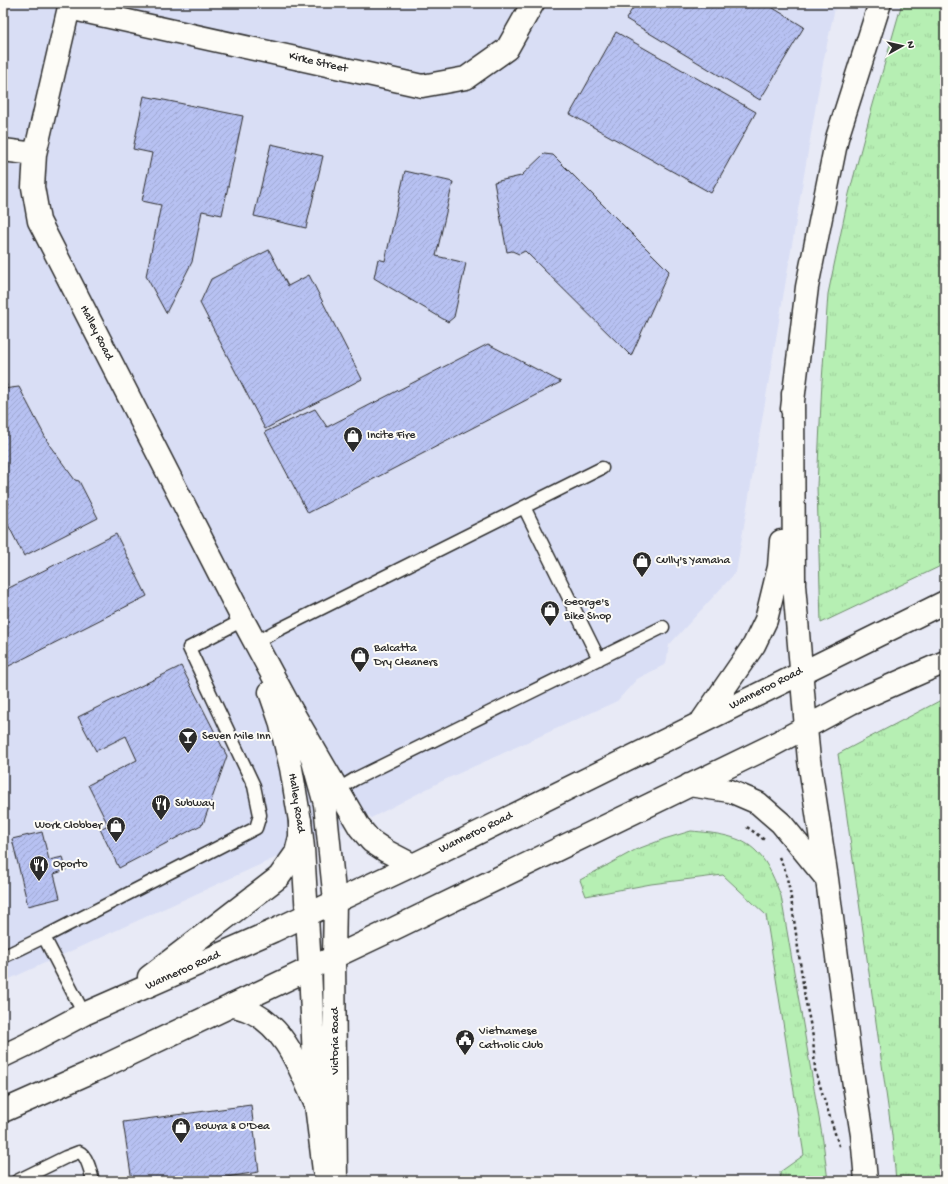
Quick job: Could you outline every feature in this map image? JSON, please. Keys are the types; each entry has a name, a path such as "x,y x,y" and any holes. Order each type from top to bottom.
{"main road":[{"name":"Kirke Street","path":"70,5 422,86 466,78 507,49 533,3"},
{"path":"700,722 754,645 766,620 779,567 793,394 806,287 837,138 880,3"},
{"name":"Halley Road","path":"70,5 35,154 33,187 39,221 243,620 293,713 313,761 325,804 332,856 335,901"},
{"path":"3,150 35,154"},
{"path":"793,394 794,586 806,728 809,760 827,879 851,1066 862,1135 866,1181"},
{"name":"Wanneroo Road","path":"3,1056 84,1014 273,931 413,865 944,602"},
{"name":"Halley Road","path":"255,643 280,721 291,768 300,821 310,968"},
{"path":"3,1112 100,1068 387,932 806,728 851,704 944,662"},
{"path":"293,713 360,828 371,841 386,851 413,865"},
{"path":"689,785 730,792 758,803 781,823 827,879"},
{"path":"122,997 279,877 296,853 300,837 300,821"},
{"name":"Victoria Road","path":"335,901 336,1181"},
{"name":"Victoria Road","path":"310,968 316,1105 326,1181"},
{"path":"232,1005 247,1010 262,1018 274,1029 291,1050 316,1105"}],"lane":[{"path":"255,643 283,627 602,468"},
{"path":"524,507 599,659"},
{"path":"3,957 256,828 260,815 254,786 189,648 243,620"},
{"path":"338,790 355,779 663,627"},
{"path":"44,937 84,1014"},
{"path":"17,1181 66,1157 80,1152 85,1158 93,1181"}],"path":[{"path":"748,826 769,844"},
{"path":"777,853 785,870 790,891 805,998 813,1037 815,1070 840,1153"}],"shaded area":[{"path":"3,3 836,3 824,58 736,572 669,645 666,664 637,679 617,701 442,781 371,818 369,815 3,982"}],"green space":[{"path":"902,3 945,3 945,564 821,623 817,486 828,294 849,194"},
{"path":"945,698 945,1158 943,1181 896,1181 892,1135 838,754"},
{"path":"691,831 735,838 751,846 765,862 781,896 823,1141 828,1181 781,1181 780,1172 804,1155 766,915 723,875 651,884 586,896 580,880 635,850"}],"building":[{"path":"636,3 765,3 804,27 760,100 626,19"},
{"path":"616,32 756,112 711,193 570,114"},
{"path":"144,96 243,116 222,215 202,211 192,262 166,313 146,276 161,205 142,201 152,153 133,149"},
{"path":"271,144 323,156 306,228 254,216"},
{"path":"544,154 553,155 669,271 631,356 525,251 519,254 512,251 507,252 494,182 521,176"},
{"path":"405,171 453,182 436,256 466,263 454,317 448,322 374,278 378,259 385,261"},
{"path":"269,250 288,286 309,275 362,379 265,429 200,303 211,279"},
{"path":"488,344 561,382 308,513 265,432 315,409 327,427"},
{"path":"3,379 7,386 3,387"},
{"path":"19,387 50,446 75,480 79,481 98,518 24,556 3,515 3,507 9,504 3,493 3,389"},
{"path":"116,534 147,596 3,669 3,591"},
{"path":"181,666 227,756 203,824 119,868 100,829 108,825 88,785 137,760 126,736 96,751 78,717"},
{"path":"42,832 49,860 63,857 66,870 54,874 60,898 28,906 12,839"},
{"path":"251,1105 259,1172 200,1181 132,1181 123,1122"}],"place":[{"name":"Incite Fire","path":"353,453"},
{"name":"Cully's Yamaha","path":"642,578"},
{"name":"George's Bike Shop","path":"550,627"},
{"name":"Balcatta Dry Cleaners","path":"360,673"},
{"name":"Seven Mile Inn","path":"188,754"},
{"name":"Subway","path":"161,821"},
{"name":"Work Clobber","path":"116,843"},
{"name":"Oporto","path":"39,882"},
{"name":"Vietnamese Catholic Club","path":"465,1056"},
{"name":"Bowra & O'Dea","path":"181,1144"}]}
